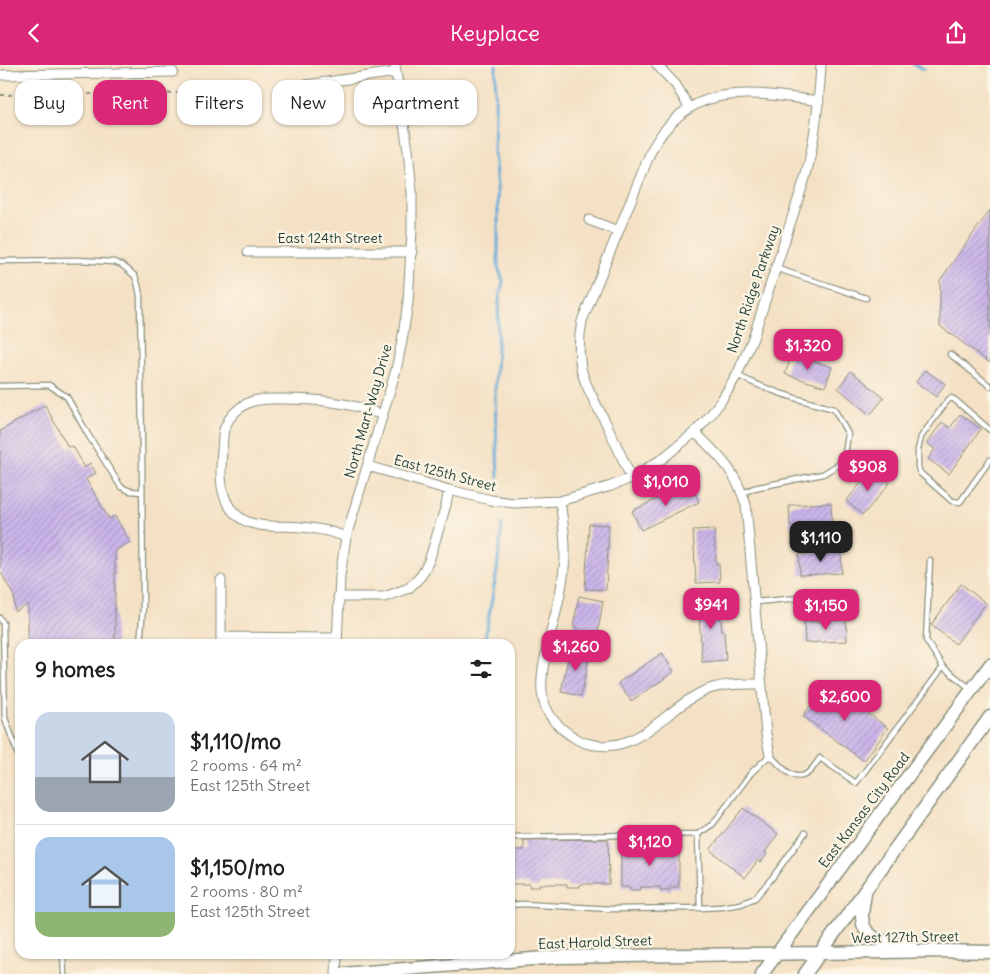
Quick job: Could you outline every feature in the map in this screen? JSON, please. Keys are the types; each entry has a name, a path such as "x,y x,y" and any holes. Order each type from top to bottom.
{"main road":[{"name":"East Kansas City Road","path":"762,974 990,665"},
{"path":"805,974 990,717"},
{"path":"865,892 862,916 863,926 873,938 943,951"},
{"name":"West 127th Street","path":"820,953 990,952"},
{"name":"East Harold Street","path":"515,958 820,953"},
{"name":"East Harold Street","path":"341,974 484,959"}],"street":[{"path":"657,65 676,85 689,107"},
{"name":"North Ridge Parkway","path":"631,478 662,459 696,432 721,401 737,375 753,338 806,175 819,101 821,65"},
{"path":"329,80 395,68"},
{"name":"North Mart-Way Drive","path":"336,639 340,576 346,537 396,370 408,302 412,252 412,192 408,149 395,68"},
{"path":"0,75 173,72"},
{"path":"631,478 620,450 584,380 581,367 579,334 582,321 651,151 670,124 689,107 712,98 732,94 750,94 819,101"},
{"path":"589,219 618,231"},
{"name":"East 124th Street","path":"248,252 412,252"},
{"path":"346,537 325,529 253,525 241,519 228,506 222,492 221,466 224,428 233,414 248,403 270,399 307,399 343,403 383,415"},
{"path":"696,432 731,469 738,481 746,505 766,734 770,755"},
{"name":"East 125th Street","path":"368,466 449,490 491,500 514,503 560,501 631,478"},
{"path":"338,597 384,597 409,588 421,576 429,561 449,490"},
{"path":"560,501 565,537 564,568 541,677 542,693 546,708 561,729 578,741 588,744 608,746 618,744 645,732 703,691 722,685 762,684"},
{"path":"221,580 221,639"},
{"path":"336,974 337,959"}],"lane":[{"path":"0,261 77,260 114,262 122,265 135,276 140,296 143,607 140,639"},
{"path":"776,268 866,298"},
{"path":"950,355 990,386"},
{"path":"737,375 794,398 834,409 848,433 844,461 823,474 754,488 743,493"},
{"path":"0,386 49,385 67,397 121,487 130,491 142,492"},
{"path":"990,430 951,398 920,437 918,467 920,473 952,501 960,502 990,460"},
{"path":"984,468 990,472"},
{"path":"930,561 926,640 943,667 972,690"},
{"path":"755,602 852,593"},
{"path":"0,618 3,623 5,718 15,745"},
{"path":"515,837 698,834 713,824 751,773 770,755 788,773 796,777 809,772 820,757 856,783 943,667"},
{"path":"515,905 612,909 721,907 741,904 755,898 805,833"},
{"path":"698,834 700,907"},
{"path":"63,959 64,974"}],"path":[{"path":"0,95 177,93"}],"building":[{"path":"990,210 990,363 940,326 940,280"},
{"path":"792,354 832,367 825,387 785,374"},
{"path":"925,370 945,384 936,397 916,382"},
{"path":"851,371 884,398 870,415 838,388"},
{"path":"45,405 68,447 73,446 85,468 90,463 96,473 86,479 109,519 115,516 130,542 115,551 115,639 28,639 28,604 15,612 14,596 0,571 0,431"},
{"path":"960,414 981,429 949,474 928,459 935,449 927,443 942,422 950,428"},
{"path":"873,469 890,483 863,515 846,501"},
{"path":"690,483 699,502 641,530 632,511"},
{"path":"831,503 832,524 790,526 789,505"},
{"path":"589,524 609,525 606,590 585,589"},
{"path":"714,529 716,564 719,564 720,582 696,583 693,530"},
{"path":"841,552 842,573 800,575 799,554"},
{"path":"961,584 986,603 956,644 931,625"},
{"path":"579,596 603,601 596,644 576,640 578,628 573,627"},
{"path":"718,596 722,631 724,631 726,660 702,662 698,598"},
{"path":"846,620 847,641 805,643 804,622"},
{"path":"570,649 590,653 581,696 561,692"},
{"path":"662,653 674,672 631,701 618,683"},
{"path":"827,683 888,728 864,761 803,716"},
{"path":"743,808 778,834 765,852 767,854 761,862 758,860 745,878 710,850"},
{"path":"608,839 609,884 580,884 580,887 567,887 567,884 539,884 539,887 529,887 530,884 515,884 515,850 524,850 524,840"},
{"path":"679,846 679,887 670,887 670,890 660,890 660,887 640,887 640,890 630,890 630,887 621,887 621,847"}],"waterway":[{"path":"496,65 494,152 498,199 498,267 503,281 499,301 495,394 498,477"},
{"path":"914,65 924,69"},
{"path":"485,639 497,570 502,524"}]}
